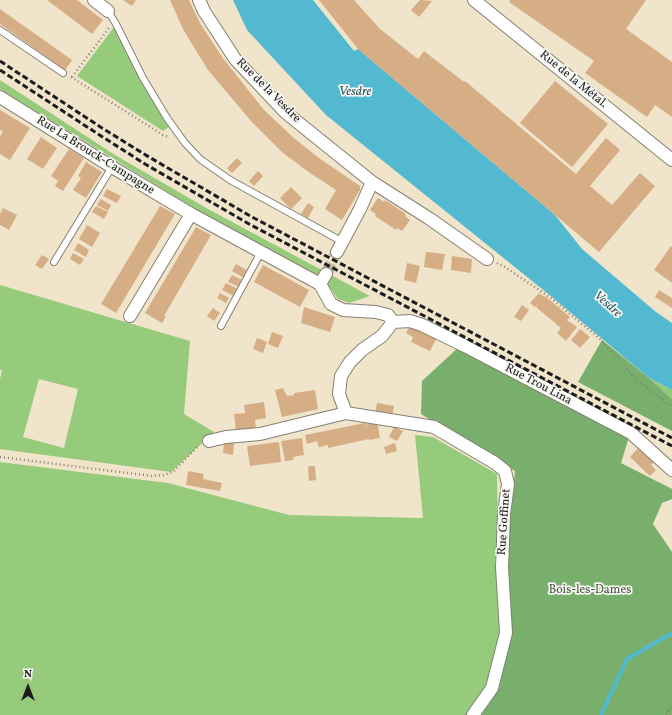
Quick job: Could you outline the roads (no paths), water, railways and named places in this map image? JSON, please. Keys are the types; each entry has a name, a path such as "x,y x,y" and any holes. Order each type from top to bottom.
{"street":[{"path":"94,0 108,11"},
{"name":"Rue de la Vesdre","path":"199,0 204,11 235,58 285,112 372,182 430,219 487,259"},
{"name":"Rue de la Métal.","path":"474,0 672,160"},
{"name":"Rue La Brouck-Campagne","path":"0,97 191,214 320,284"},
{"path":"340,247 372,182"},
{"path":"130,316 191,214"},
{"path":"326,274 320,284 331,304 343,310 376,312 388,315 393,322 382,336 362,350 350,362 341,376 339,394 346,412"},
{"name":"Rue Trou Lina","path":"393,322 410,321 422,325 630,433 672,470"},
{"name":"Rue Goffinet","path":"209,441 226,437 260,434 346,412 434,427 495,463 505,471 508,484 504,514 502,567 506,633 492,688 473,715"}],"lane":[{"path":"108,11 143,78 167,118 185,143 200,160 218,173 340,247"},
{"path":"0,30 63,73"},
{"path":"54,262 112,167"},
{"path":"221,326 261,252"}],"water":[{"name":"Vesdre","path":"233,0 313,0 354,51 358,49 555,215 582,249 656,312 672,323 672,390 649,378 552,297 326,115 247,30"}],"waterway":[{"path":"601,715 627,659 672,633"}],"tunnel":[{"path":"326,274 337,252"}],"railway":[{"path":"0,61 102,128 252,217 672,438"},
{"path":"0,70 145,164 249,224 672,446"}],"park label":[{"name":"Bois-les-Dames","path":"590,591"}]}
